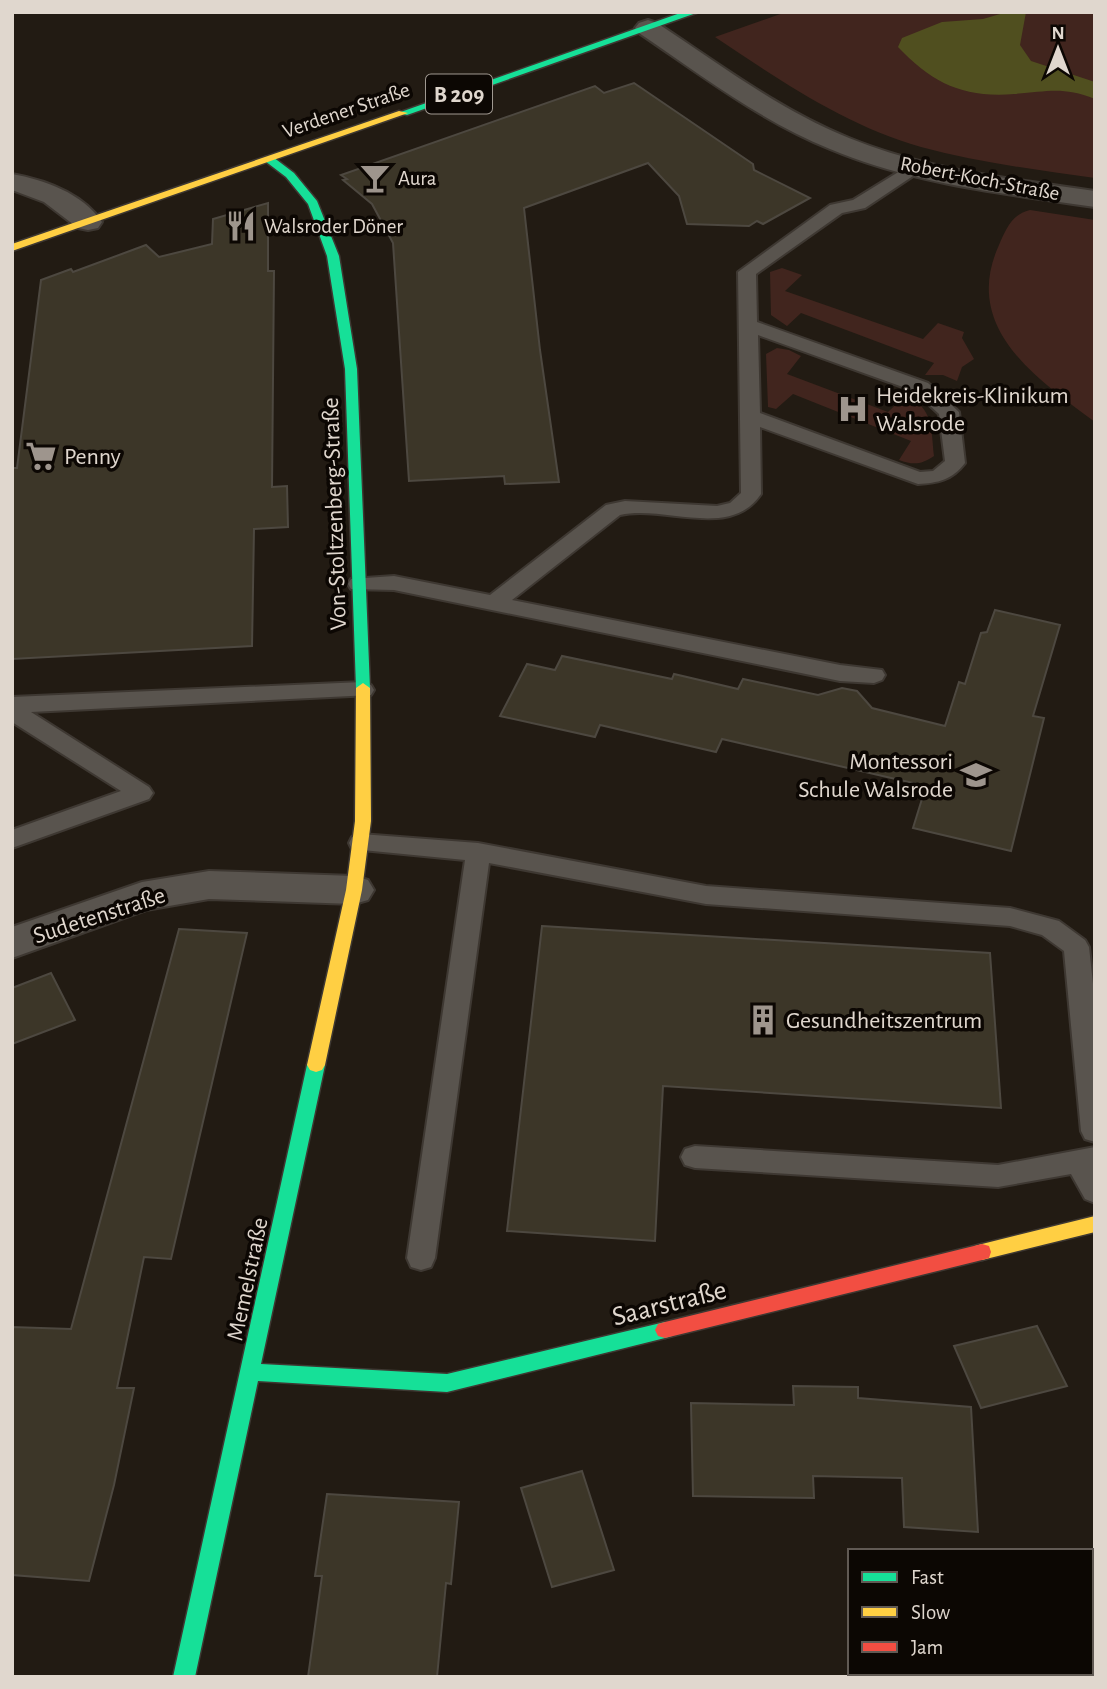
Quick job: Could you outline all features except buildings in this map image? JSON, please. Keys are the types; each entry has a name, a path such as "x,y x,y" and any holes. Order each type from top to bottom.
{"street":[{"name":"Verdener Straße","path":"12,248 694,12"},
{"name":"Robert-Koch-Straße","path":"648,28 804,127 851,148 913,168 1095,200"},
{"name":"Von-Stoltzenberg-Straße","path":"269,159 290,175 313,202 333,256 351,369 363,690 361,843 354,890"},
{"path":"12,182 36,186 53,194 88,222"},
{"name":"Sudetenstraße","path":"12,943 142,897 209,885 354,890"},
{"name":"Memelstraße","path":"184,1677 354,890"},
{"name":"Saarstraße","path":"250,1372 447,1383 1095,1224"}],"lane":[{"path":"495,602 613,510 625,507 717,512 737,508 751,494 747,272 836,209 859,204 913,168"},
{"path":"747,325 921,387 950,412 955,463 939,477 918,478 750,416"},
{"path":"359,584 394,583 840,673 874,675"},
{"path":"12,705 363,690"},
{"path":"12,711 141,793 12,839"},
{"path":"361,843 478,852 706,895 1010,917 1050,928 1076,947 1095,1130"},
{"path":"421,1258 478,852"},
{"path":"695,1157 998,1176 1087,1159 1095,1191"}],"shaded area":[{"path":"786,12 1095,12 1095,178 964,157 893,138 814,100 715,37"},
{"path":"1007,12 1026,12 1020,45 1031,61 1095,82 1095,99 1064,91 996,95 964,90 936,79 898,47 902,38 942,22 983,19"},
{"path":"1030,210 1095,220 1095,422 1029,369 997,326 990,302 990,275 1007,228 1019,215"},
{"path":"782,268 802,275 785,291 923,339 938,323 964,332 962,338 974,359 962,367 957,381 943,375 925,375 934,363 801,313 787,326 771,315 770,272"},
{"path":"777,348 801,356 787,374 888,412 905,396 914,401 921,406 929,420 934,456 917,463 899,460 911,441 793,394 776,409 768,407 766,354"}],"traffic: fast":[{"path":"403,113 694,12"},
{"path":"269,159 290,175 313,203 333,256 351,369 363,688"},
{"path":"184,1677 316,1065"},
{"path":"250,1372 447,1383 665,1330"}],"traffic: slow":[{"path":"12,248 403,113"},
{"path":"316,1065 354,890 363,821 363,688"},
{"path":"982,1252 1095,1224"}],"traffic: jam":[{"path":"665,1330 982,1252"}],"place":[{"name":"Aura","path":"375,178"},
{"name":"Walsroder Döner","path":"241,226"},
{"name":"Heidekreis-Klinikum Walsrode","path":"853,409"},
{"name":"Penny","path":"41,456"},
{"name":"Montessori Schule Walsrode","path":"976,775"},
{"name":"Gesundheitszentrum","path":"763,1020"}]}
